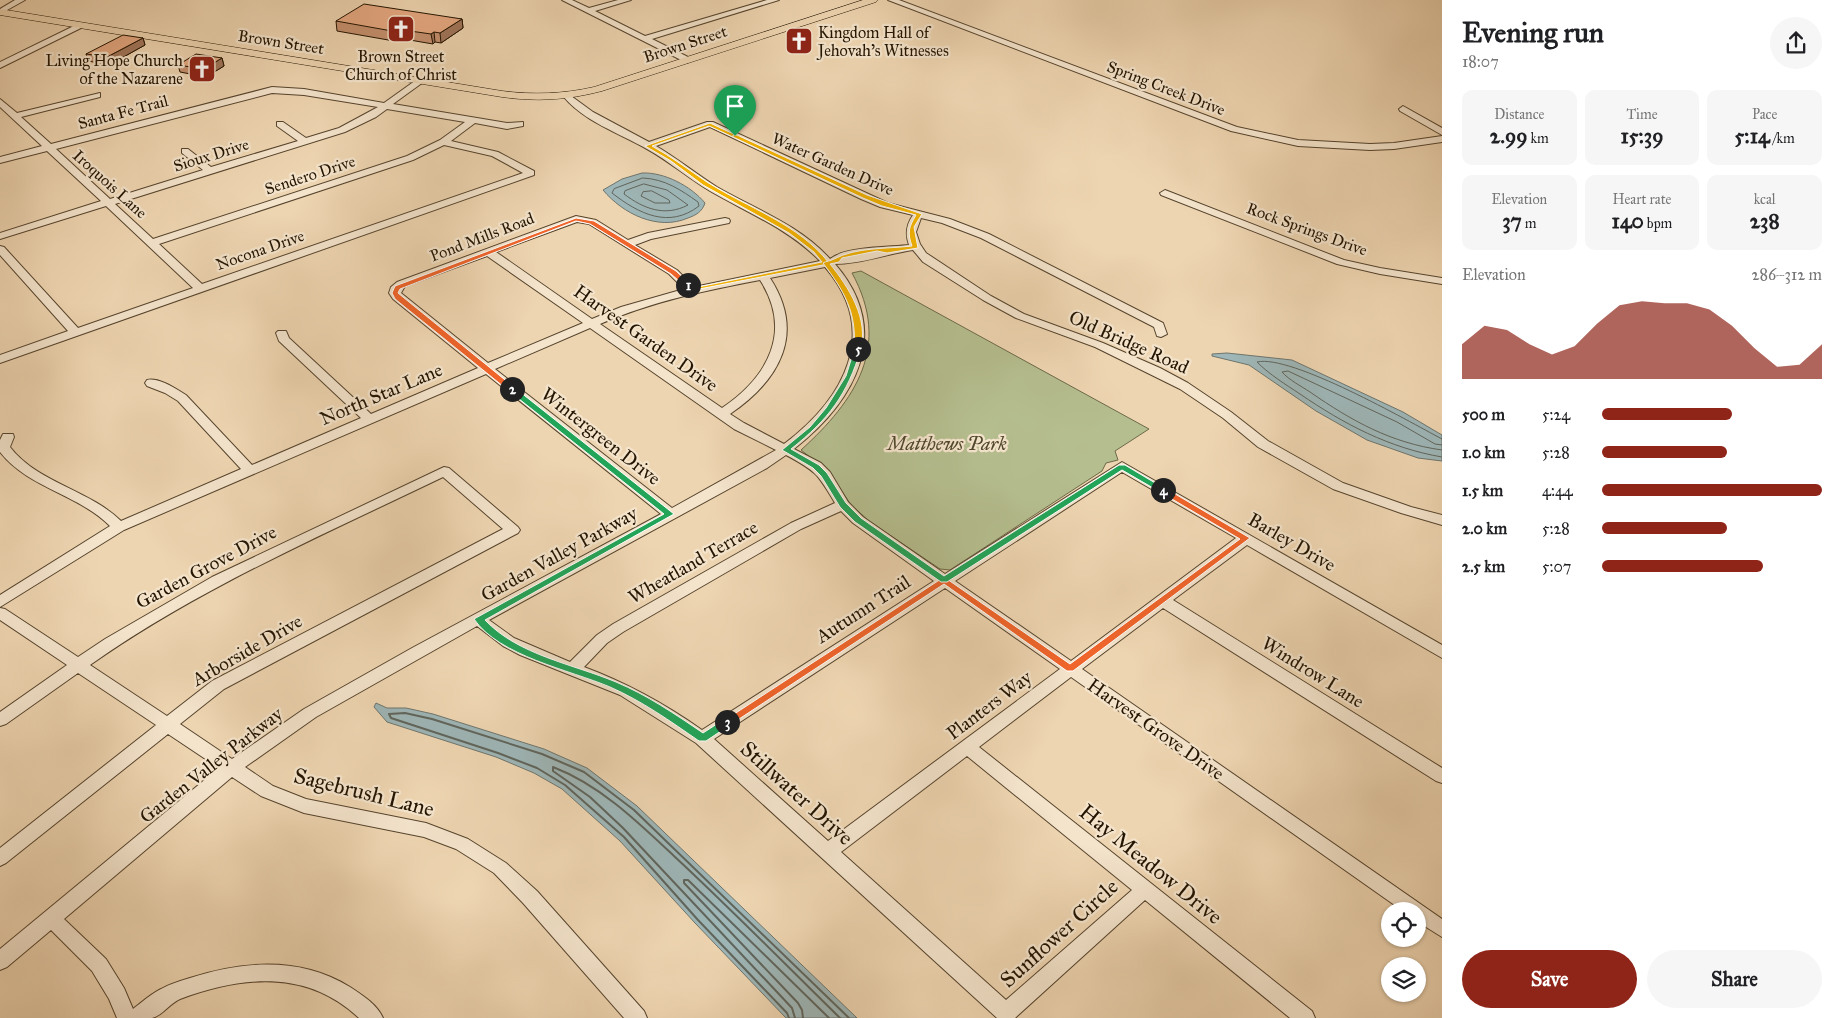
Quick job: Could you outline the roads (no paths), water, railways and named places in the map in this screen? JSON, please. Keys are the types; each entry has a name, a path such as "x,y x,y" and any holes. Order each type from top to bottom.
{"main road":[{"name":"Brown Street","path":"0,12 522,97 567,96 598,89 873,0"}],"street":[{"path":"0,12 21,0"},
{"path":"566,0 687,60"},
{"path":"587,11 627,0"},
{"path":"646,40 775,0"},
{"name":"Spring Creek Drive","path":"892,0 1234,130 1311,144 1370,147 1394,146 1442,139"},
{"path":"0,65 83,25"},
{"name":"Sioux Drive","path":"0,236 354,126 386,106 419,81"},
{"name":"Santa Fe Trail","path":"0,160 261,91 298,92 472,121 507,126 520,124"},
{"path":"15,116 97,95"},
{"name":"Garden Valley Parkway","path":"0,961 231,768 310,712 762,465 786,450 813,428 837,397 849,376 859,345 858,325 853,305 831,262 792,232 705,183 673,160 578,108 567,96"},
{"name":"Iroquois Lane","path":"0,102 201,289"},
{"path":"1402,109 1442,132"},
{"name":"Sendero Drive","path":"151,243 401,161 443,142 472,121"},
{"path":"280,124 306,142"},
{"name":"Water Garden Drive","path":"648,146 710,124 865,197 946,221 984,236 1159,325 1162,334"},
{"name":"Nocona Drive","path":"0,359 531,173 495,154 443,142"},
{"path":"185,151 210,171"},
{"name":"Rock Springs Drive","path":"1165,193 1341,262 1380,271 1442,281"},
{"path":"915,247 911,227 919,214"},
{"name":"Pond Mills Road","path":"396,290 402,284 570,221 582,220 592,222 627,244"},
{"path":"627,244 654,234 724,221"},
{"path":"627,244 673,272 686,282 691,290"},
{"name":"North Star Lane","path":"0,602 119,527 642,303 691,290 831,262 845,262 879,255 887,251 915,247"},
{"name":"Old Bridge Road","path":"915,247 927,260 1002,307 1020,316 1129,358 1184,386 1234,420 1263,444 1314,473 1366,497 1442,520"},
{"path":"0,249 76,333"},
{"name":"Harvest Garden Drive","path":"488,252 751,434 786,450"},
{"path":"722,414 739,404 761,382 779,348 782,321 778,304 763,276"},
{"name":"Wintergreen Drive","path":"396,290 397,297 670,514"},
{"path":"282,333 283,339 370,419"},
{"path":"151,383 169,390 182,398 250,471"},
{"path":"8,437 3,447 8,455 46,482 100,509 119,527"},
{"name":"Harvest Grove Drive","path":"786,450 816,466 843,505 858,520 1403,902"},
{"name":"Barley Drive","path":"1122,466 1442,652"},
{"name":"Autumn Trail","path":"702,738 1122,466"},
{"name":"Garden Grove Drive","path":"0,720 110,643 216,580 444,471 513,530"},
{"name":"Wheatland Terrace","path":"573,669 602,639 618,628 796,526 843,505"},
{"name":"Arborside Drive","path":"0,858 218,685 513,530"},
{"name":"Planters Way","path":"829,851 1070,668 1246,538"},
{"name":"Windrow Lane","path":"1163,601 1442,776"},
{"name":"Sagebrush Lane","path":"0,613 167,726 267,790 304,806 386,820 426,830 462,844 500,868 530,897 637,1018"},
{"name":"Stillwater Drive","path":"479,619 490,631 526,652 614,685 658,708 702,738 1006,1013"},
{"name":"Hay Meadow Drive","path":"967,747 1305,1018"},
{"name":"Sunflower Circle","path":"1006,1013 1145,889"},
{"name":"Harvest Grove Drive","path":"1426,918 1442,929"},
{"path":"52,919 99,965 117,994 127,1018"},
{"path":"137,1018 169,995 209,980 252,971 295,974 328,985 362,1006 373,1018"}],"water":[{"path":"642,173 659,175 676,181 699,197 705,203 704,206 696,214 677,222 653,221 631,213 611,199 603,190 622,179"},
{"path":"1227,353 1292,360 1403,412 1442,435 1442,461 1418,458 1367,440 1316,411 1249,365 1212,356 1212,354"},
{"path":"376,703 387,708 406,708 433,714 544,749 587,768 637,806 857,1018 786,1018 620,841 562,789 534,773 496,757 387,722 374,707"}],"place":[{"name":"Brown Street Church of Christ","path":"401,29"},
{"name":"Kingdom Hall of Jehovah’s Witnesses","path":"799,41"},
{"name":"Living Hope Church of the Nazarene","path":"202,69"}],"park label":[{"name":"Matthews Park","path":"947,443"}]}
